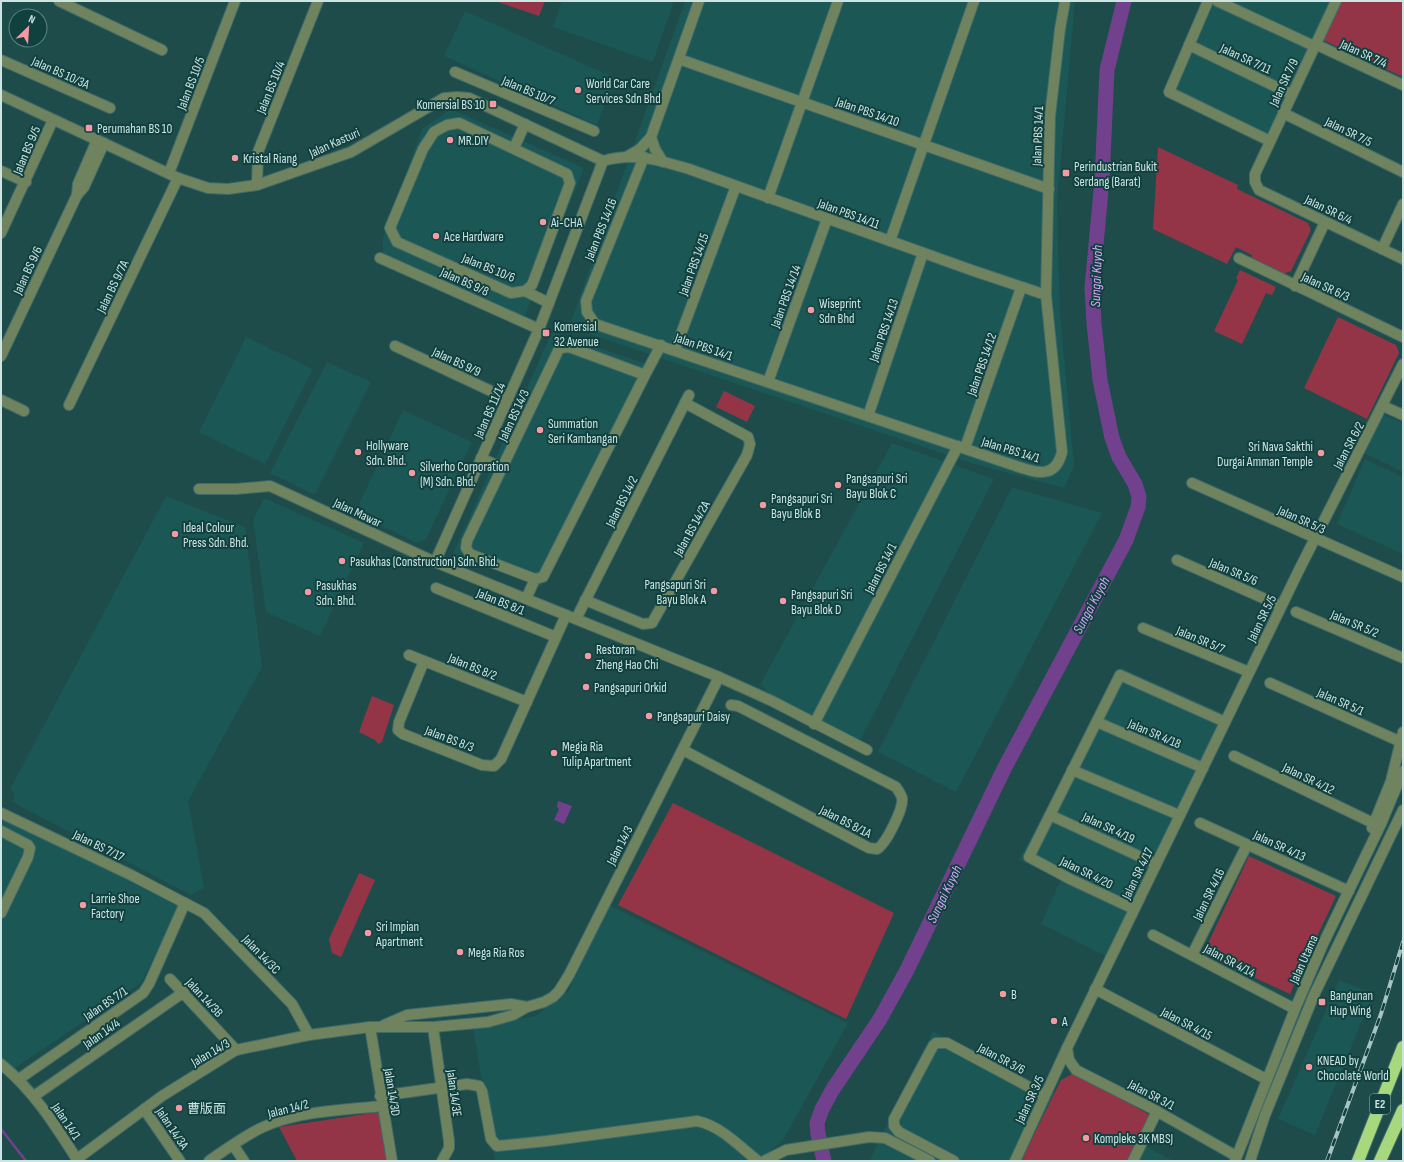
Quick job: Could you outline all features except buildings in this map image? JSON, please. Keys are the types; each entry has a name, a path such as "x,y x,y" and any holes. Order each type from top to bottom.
{"highway":[{"name":"E2","path":"1358,1161 1403,1047"},
{"name":"E2","path":"1380,1161 1403,1110"}],"street":[{"path":"59,1 162,50"},
{"name":"Jalan BS 10/5","path":"174,176 235,1"},
{"name":"Jalan BS 10/4","path":"256,185 258,152 318,1"},
{"path":"625,158 640,149 651,137 699,1"},
{"path":"768,198 838,1"},
{"path":"890,241 974,1"},
{"name":"Jalan PBS 14/1","path":"587,312 595,324 1033,471 1044,473 1051,470 1060,459 1062,452 1046,295 1050,116 1059,36 1065,1"},
{"path":"1208,1 1169,92 1270,141"},
{"name":"Jalan SR 7/4","path":"1216,1 1403,85"},
{"name":"Jalan SR 7/9","path":"1255,174 1334,2"},
{"name":"Jalan SR 7/11","path":"1189,45 1291,94"},
{"name":"Jalan PBS 14/10","path":"679,59 1049,189"},
{"name":"Jalan BS 10/3A","path":"1,60 110,108"},
{"name":"Jalan BS 10/7","path":"455,72 520,101 594,131"},
{"name":"Jalan Kasturi","path":"1,95 174,176 208,188 228,189 256,185 351,152 444,98 469,98 603,161"},
{"path":"513,118 520,101"},
{"name":"Jalan SR 7/5","path":"1283,113 1403,172"},
{"name":"Jalan BS 9/5","path":"1,234 53,120"},
{"name":"Jalan BS 10/6","path":"459,123 567,174 570,183 532,285 525,291 511,293 397,242 390,228 423,149 434,132 447,125 459,123"},
{"path":"514,148 525,124"},
{"path":"651,137 655,149 663,162"},
{"name":"Jalan BS 9/6","path":"1,356 77,195 78,184 100,142"},
{"path":"603,161 644,156"},
{"name":"Jalan PBS 14/11","path":"644,156 688,169 1021,288 1046,295"},
{"name":"Jalan PBS 14/16","path":"587,312 586,301 644,156"},
{"name":"Jalan BS 11/14","path":"435,562 539,329 603,161"},
{"path":"1,171 26,182"},
{"name":"Jalan SR 6/4","path":"1255,174 1255,182 1260,190 1403,259"},
{"name":"Jalan BS 9/7A","path":"69,405 174,176"},
{"name":"Jalan PBS 14/15","path":"676,350 736,186"},
{"path":"1382,249 1403,204"},
{"name":"Jalan PBS 14/14","path":"768,382 827,219"},
{"path":"1295,286 1325,222"},
{"name":"Jalan PBS 14/13","path":"868,416 923,253"},
{"name":"Jalan BS 9/8","path":"380,258 539,329"},
{"name":"Jalan SR 6/3","path":"1239,258 1403,337"},
{"name":"Jalan PBS 14/12","path":"961,447 1021,288"},
{"path":"525,291 549,303"},
{"name":"Jalan BS 9/9","path":"395,346 508,400"},
{"path":"526,599 536,579 543,577 644,375 661,346"},
{"name":"Jalan BS 14/3","path":"536,579 470,554 466,548 467,541 559,349 567,347 572,348 644,375"},
{"name":"Jalan SR 6/2","path":"1314,538 1383,406 1403,364"},
{"name":"Jalan BS 14/2A","path":"585,600 643,624 649,625 654,621 747,454 750,440 745,435 687,399"},
{"name":"Jalan BS 14/2","path":"576,619 687,399"},
{"path":"1,400 24,411"},
{"path":"1383,406 1403,415"},
{"name":"Jalan BS 14/1","path":"814,724 961,447"},
{"path":"482,458 502,468"},
{"name":"Jalan SR 5/3","path":"1192,483 1403,576"},
{"name":"Jalan Mawar","path":"199,489 236,489 270,486 435,562"},
{"name":"Jalan SR 5/5","path":"1231,709 1314,538"},
{"name":"Jalan SR 5/6","path":"1177,560 1281,606"},
{"path":"435,562 719,677 772,701 867,750"},
{"name":"Jalan BS 8/1","path":"436,588 556,637"},
{"name":"Jalan SR 5/2","path":"1296,612 1403,658"},
{"path":"527,702 566,615"},
{"name":"Jalan SR 5/7","path":"1143,628 1249,672"},
{"name":"Jalan BS 8/2","path":"409,655 527,702"},
{"name":"Jalan BS 8/3","path":"424,661 399,722 398,730 402,734 482,765 494,766 501,759 527,702"},
{"path":"1050,815 1120,675 1225,722"},
{"name":"Jalan 14/3","path":"78,1160 144,1109 182,1083 236,1050 309,1035 370,1027 433,1028 488,1022 513,1015 527,1007 544,1002 553,997 560,991 719,677"},
{"name":"Jalan SR 5/1","path":"1270,683 1402,737"},
{"name":"Jalan BS 8/1A","path":"683,750 869,848 877,849 883,845 902,808 902,799 896,787 738,706 730,705"},
{"name":"Jalan SR 4/17","path":"1066,1048 1231,709"},
{"name":"Jalan SR 4/18","path":"1097,722 1203,768"},
{"path":"1362,861 1373,823 1390,781 1402,737"},
{"name":"Jalan SR 4/12","path":"1234,756 1373,823"},
{"path":"1072,770 1179,815"},
{"name":"Jalan Utama","path":"1235,1159 1295,1009 1362,861 1381,824 1403,771"},
{"name":"Jalan Utama","path":"1250,1161 1265,1115 1314,995 1403,810"},
{"name":"Jalan BS 7/17","path":"1,813 185,903"},
{"name":"Jalan SR 4/20","path":"1050,815 1029,857 1070,879 1134,909"},
{"name":"Jalan SR 4/19","path":"1050,815 1156,864"},
{"name":"Jalan SR 4/13","path":"1200,823 1349,891"},
{"path":"1,832 28,845 30,848 28,857 4,901 1,913"},
{"name":"Jalan SR 4/16","path":"1192,955 1247,844"},
{"name":"Jalan 14/3C","path":"185,903 204,913 292,1004 309,1035"},
{"name":"Jalan BS 7/1","path":"19,1079 143,993 149,984 185,903"},
{"name":"Jalan SR 4/14","path":"1154,935 1295,1009"},
{"name":"Jalan 14/3B","path":"170,979 184,992 236,1050"},
{"name":"Jalan SR 4/15","path":"1095,989 1266,1079"},
{"name":"Jalan 14/4","path":"34,1096 184,992"},
{"name":"Jalan 14/3","path":"380,1027 407,1015 511,1004 527,1007"},
{"path":"408,1028 459,1009"},
{"name":"Jalan 14/3D","path":"370,1027 392,1161"},
{"name":"Jalan 14/3E","path":"433,1028 449,1141 449,1148 442,1161"},
{"name":"Jalan SR 3/6","path":"954,1161 899,1132 894,1126 894,1119 936,1043 947,1043 1044,1095"},
{"path":"1066,1048 1069,1060 1076,1070"},
{"name":"Jalan SR 3/5","path":"1015,1161 1066,1048"},
{"path":"1,1064 19,1079"},
{"path":"1054,1076 1069,1069 1076,1070"},
{"name":"Jalan SR 3/1","path":"1076,1070 1157,1111 1235,1159"},
{"name":"Jalan 14/1","path":"19,1079 56,1125 78,1160"},
{"name":"Jalan 14/2","path":"210,1161 262,1128 290,1119 467,1084 479,1086 482,1091 491,1139 497,1146 697,1122 708,1123 718,1129 758,1161"},
{"name":"Jalan 14/3A","path":"144,1109 180,1161"},
{"path":"1133,1161 1157,1111"},
{"path":"764,1161 786,1150 868,1137 885,1138 930,1161"},
{"path":"233,1145 244,1161"}],"shaded area":[{"path":"495,1 545,1 539,16"},
{"path":"562,1 674,1 653,62 553,27"},
{"path":"685,1 1075,1 1057,202 1060,313 1074,466 1064,488 971,463 569,327"},
{"path":"1203,1 1339,1 1272,144 1163,93"},
{"path":"1342,1 1403,1 1403,77 1323,40"},
{"path":"465,11 615,78 597,125 444,56"},
{"path":"451,109 584,168 525,315 517,315 383,254 383,238 422,129"},
{"path":"1158,147 1238,185 1237,189 1308,223 1311,230 1291,271 1283,274 1251,259 1252,255 1236,247 1227,264 1153,229"},
{"path":"1240,270 1276,287 1272,295 1266,293 1242,344 1214,331 1238,280 1236,278"},
{"path":"1338,317 1396,345 1399,353 1367,419 1304,388"},
{"path":"552,332 653,366 541,587 453,554"},
{"path":"246,337 313,369 265,464 199,432"},
{"path":"327,362 371,382 315,495 270,473"},
{"path":"724,391 755,406 747,422 716,407"},
{"name":"Silverho Corporation (M) Sdn. Bhd.","path":"403,410 472,442 426,539 417,543 355,513"},
{"path":"1383,415 1403,423 1403,472 1364,453"},
{"path":"892,443 994,479 861,739 850,738 764,692 765,688 760,685"},
{"path":"1365,459 1403,477 1403,554 1337,524"},
{"path":"1012,487 1102,513 956,792 878,752"},
{"path":"166,496 245,527 262,667 188,801 204,888 191,895 12,802 15,794 10,789"},
{"path":"264,498 364,543 320,636 266,612 253,520"},
{"path":"1121,668 1225,714 1108,957 1041,924 1061,879 1019,860"},
{"path":"372,696 394,705 382,742 378,744 375,740 359,732"},
{"path":"558,801 572,806 564,824 554,820 559,809 557,807"},
{"path":"673,803 894,913 846,1019 618,905"},
{"path":"1,813 181,904 141,983 15,1068 1,1059"},
{"path":"1249,856 1336,896 1290,994 1203,954"},
{"path":"359,873 375,880 341,957 332,953 329,939"},
{"path":"609,905 848,1023 782,1142 758,1161 495,1161 473,1027 535,1016 569,990"},
{"path":"1339,980 1373,994 1315,1135 1278,1119"},
{"path":"933,1031 1055,1093 1021,1161 869,1161"},
{"name":"Kompleks 3K MBSJ","path":"1074,1073 1150,1115 1128,1161 1021,1161 1061,1080"},
{"path":"379,1112 386,1161 297,1161 279,1127"},
{"path":"1138,1142 1173,1161 1129,1161"}],"waterway":[{"name":"Sungai Kuyoh","path":"824,1161 817,1123 822,1109 833,1089 880,1019 907,970 1005,767 1126,540 1138,507 1139,497 1135,484 1119,457 1112,438 1100,380 1092,288 1102,180 1107,70 1124,1"},
{"path":"1,1129 26,1161"}],"railway":[{"path":"1327,1161 1381,1014 1403,942"}],"place":[{"name":"World Car Care Services Sdn Bhd","path":"578,90"},
{"name":"Komersial BS 10","path":"493,104"},
{"name":"Perumahan BS 10","path":"89,128"},
{"name":"MR.DIY","path":"450,140"},
{"name":"Kristal Riang","path":"235,158"},
{"name":"Perindustrian Bukit Serdang (Barat)","path":"1066,173"},
{"name":"Ai-CHA","path":"543,222"},
{"name":"Ace Hardware","path":"436,236"},
{"name":"Wiseprint Sdn Bhd","path":"811,310"},
{"name":"Komersial 32 Avenue","path":"546,333"},
{"name":"Summation Seri Kambangan","path":"540,430"},
{"name":"Hollyware Sdn. Bhd.","path":"358,452"},
{"name":"Sri Nava Sakthi Durgai Amman Temple","path":"1321,453"},
{"name":"Silverho Corporation (M) Sdn. Bhd.","path":"412,473"},
{"name":"Pangsapuri Sri Bayu Blok C","path":"838,485"},
{"name":"Pangsapuri Sri Bayu Blok B","path":"763,505"},
{"name":"Ideal Colour Press Sdn. Bhd.","path":"175,534"},
{"name":"Pasukhas (Construction) Sdn. Bhd.","path":"342,561"},
{"name":"Pangsapuri Sri Bayu Blok A","path":"714,591"},
{"name":"Pasukhas Sdn. Bhd.","path":"308,592"},
{"name":"Pangsapuri Sri Bayu Blok D","path":"783,601"},
{"name":"Restoran Zheng Hao Chi","path":"588,656"},
{"name":"Pangsapuri Orkid","path":"586,687"},
{"name":"Pangsapuri Daisy","path":"649,716"},
{"name":"Megia Ria Tulip Apartment","path":"554,753"},
{"name":"Larrie Shoe Factory","path":"83,905"},
{"name":"Sri Impian Apartment","path":"368,933"},
{"name":"Mega Ria Ros","path":"460,952"},
{"name":"B","path":"1003,994"},
{"name":"Bangunan Hup Wing","path":"1322,1002"},
{"name":"A","path":"1054,1021"},
{"name":"KNEAD by Chocolate World","path":"1309,1067"},
{"name":"曹版面","path":"179,1108"},
{"name":"Kompleks 3K MBSJ","path":"1086,1138"}]}
